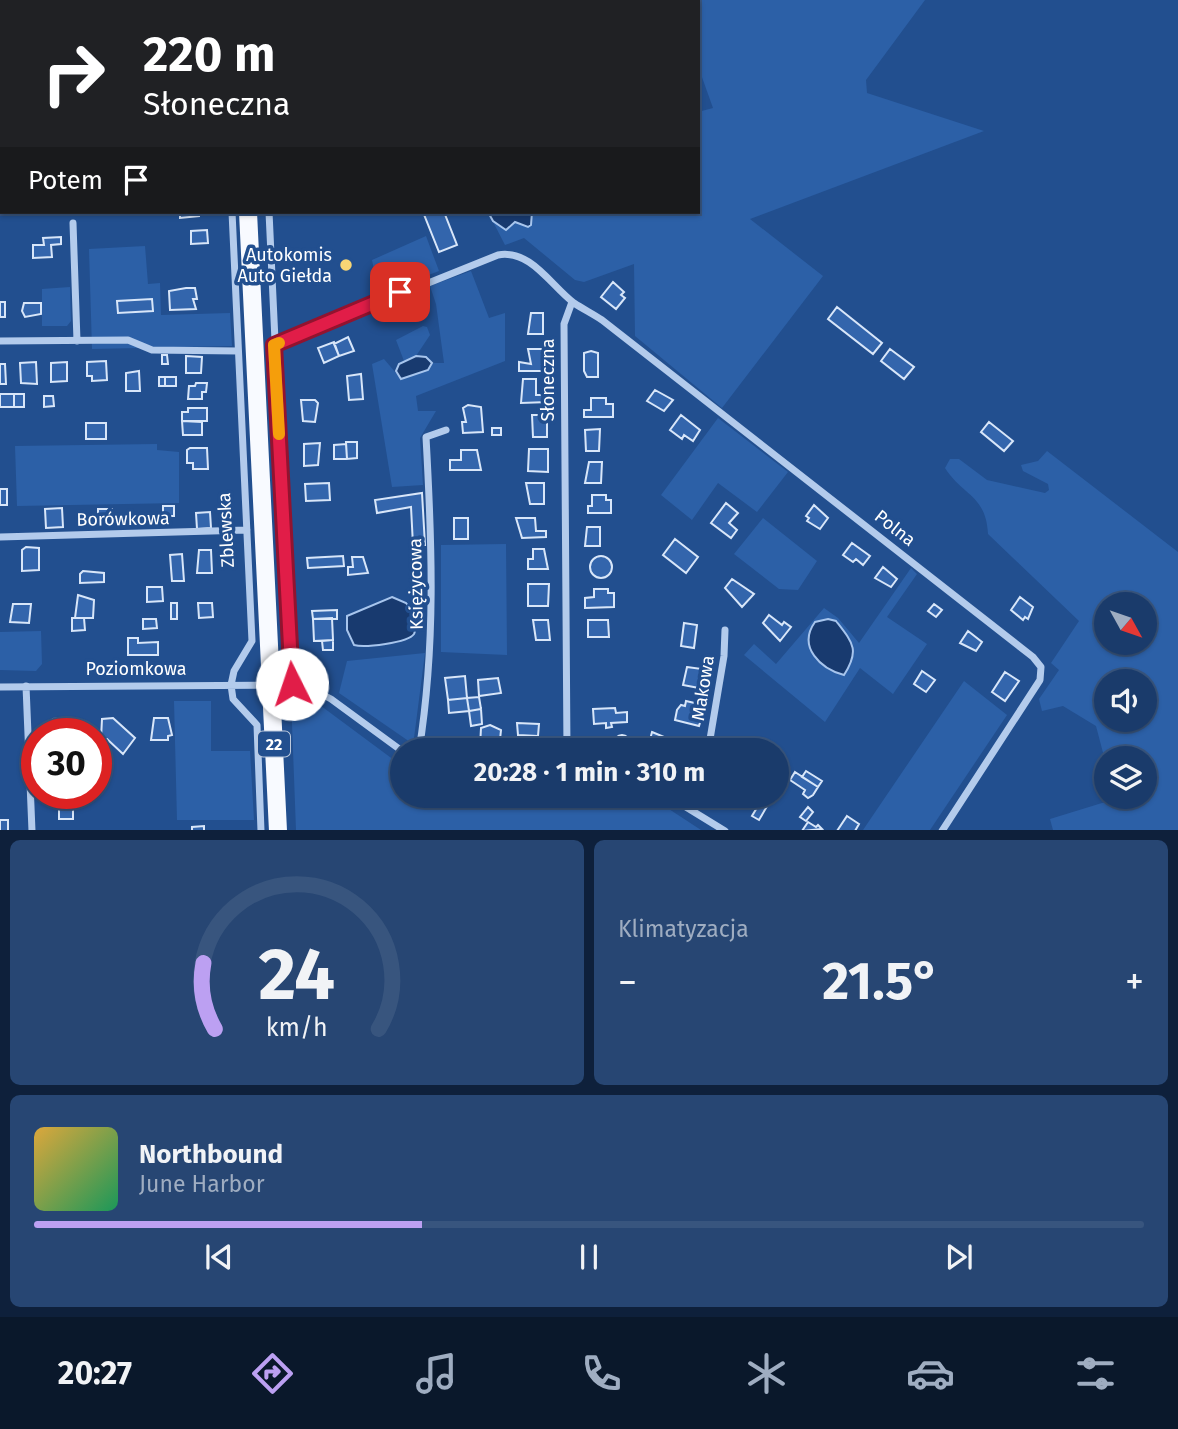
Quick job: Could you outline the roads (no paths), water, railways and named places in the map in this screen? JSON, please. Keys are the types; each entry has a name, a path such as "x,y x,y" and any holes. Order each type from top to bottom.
{"main road":[{"name":"22","path":"248,214 278,830"}],"street":[{"name":"Zblewska","path":"231,685 234,671 252,641 232,214"},
{"path":"269,214 292,684 312,687 390,742"},
{"path":"73,223 77,341"},
{"path":"274,345 400,292 503,254 515,255 532,264 572,302"},
{"name":"Słoneczna","path":"567,738 564,324 572,302"},
{"name":"Polna","path":"572,302 602,320 930,574 1033,657 1041,667 1040,680 943,830"},
{"path":"0,341 128,340 152,350 238,351"},
{"name":"Księżycowa","path":"421,738 432,639 433,565 426,437 446,430"},
{"name":"Borówkowa","path":"0,537 247,530"},
{"name":"Makowa","path":"710,738 724,656 724,630"},
{"name":"Poziomkowa","path":"0,687 292,684"},
{"path":"231,685 233,699 257,725 261,830"},
{"path":"26,686 33,830"},
{"path":"692,808 724,830"}],"place":[{"name":"Autokomis Auto Giełda","path":"346,265"}]}
